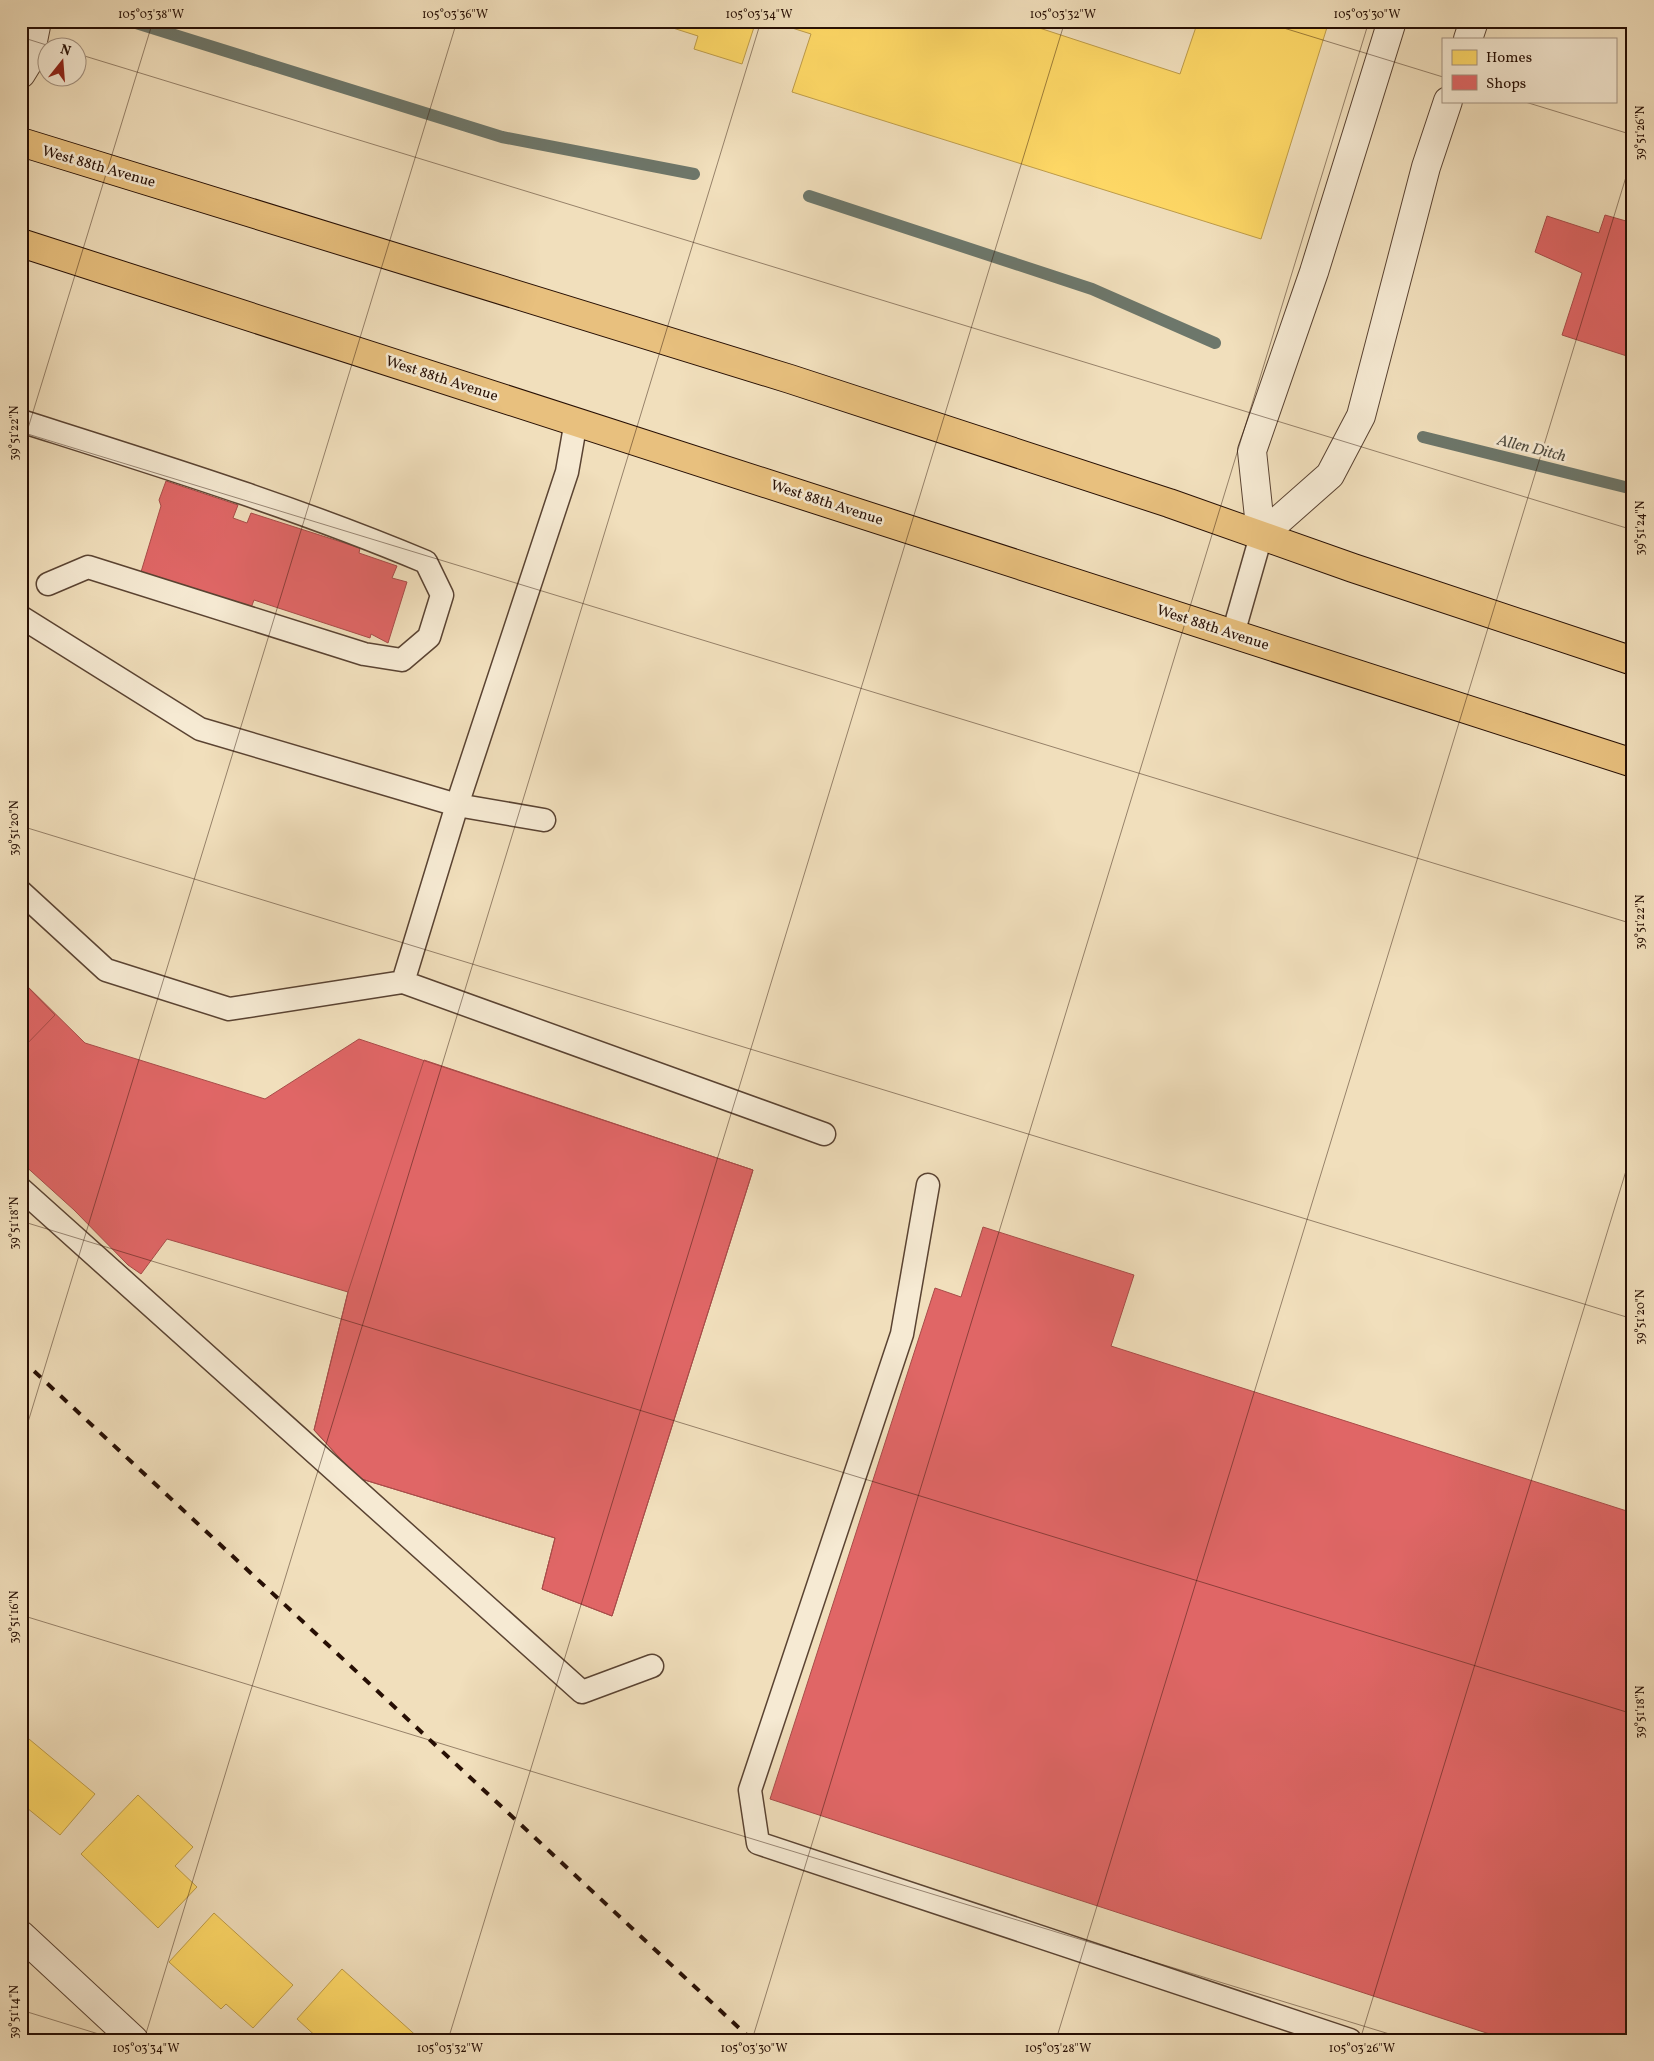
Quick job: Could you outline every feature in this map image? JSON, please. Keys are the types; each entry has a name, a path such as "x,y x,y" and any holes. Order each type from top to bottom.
{"main road":[{"name":"West 88th Avenue","path":"21,142 695,349 1000,447 1633,661"},
{"name":"West 88th Avenue","path":"21,243 1633,763"}],"street":[{"path":"21,74 29,61 37,21"},
{"path":"1260,536 1252,451 1314,272 1392,21"},
{"path":"1468,38 1474,21"},
{"path":"1260,536 1330,475 1361,416 1426,167 1448,102"},
{"path":"21,1934 134,2040"}],"lane":[{"path":"403,982 457,805 567,472 576,421"},
{"path":"24,422 163,466 367,537 426,562 442,595 429,637 402,660 364,654 88,567 48,584"},
{"path":"1233,634 1260,536"},
{"path":"21,617 200,728 457,805 544,820"},
{"path":"21,892 106,970 229,1009 403,982 824,1134"},
{"path":"928,1185 902,1334 750,1790 758,1843 1350,2040"},
{"path":"21,1188 582,1692 652,1666"}],"building: Homes":[{"path":"651,21 756,21 742,64 694,49 698,36"},
{"path":"770,21 1018,21 1180,74 1198,21 1329,21 1261,239 792,92 811,34"},
{"path":"29,1739 95,1794 60,1835 21,1803 21,1748"},
{"path":"138,1795 193,1847 175,1866 197,1887 158,1928 81,1854"},
{"path":"214,1913 293,1985 253,2028 226,2004 221,2009 169,1962"},
{"path":"342,1969 421,2040 320,2040 297,2019"}],"building: Shops":[{"path":"1605,215 1633,223 1633,358 1562,335 1582,273 1535,252 1547,216 1599,233"},
{"path":"166,481 238,505 233,518 247,523 251,513 360,548 359,553 397,566 392,578 407,582 388,643 371,634 370,638 254,600 251,608 141,572 161,506 159,500"},
{"path":"21,980 85,1043 265,1099 359,1039 753,1170 612,1616 542,1589 555,1538 358,1478 314,1430 348,1292 167,1239 141,1274 128,1265 74,1210 21,1162"},
{"path":"21,980 55,1015 21,1050"},
{"path":"424,1060 753,1170 612,1616 542,1589 555,1538 358,1478 314,1430 348,1292"},
{"path":"983,1227 1134,1275 1111,1346 1633,1513 1633,2040 1508,2040 770,1799 935,1288 961,1297"}],"waterway":[{"path":"136,23 502,137 694,174"},
{"path":"809,196 1092,289 1215,343"},
{"name":"Allen Ditch","path":"1423,437 1633,489"}],"railway":[{"path":"21,1359 752,2040"}]}
